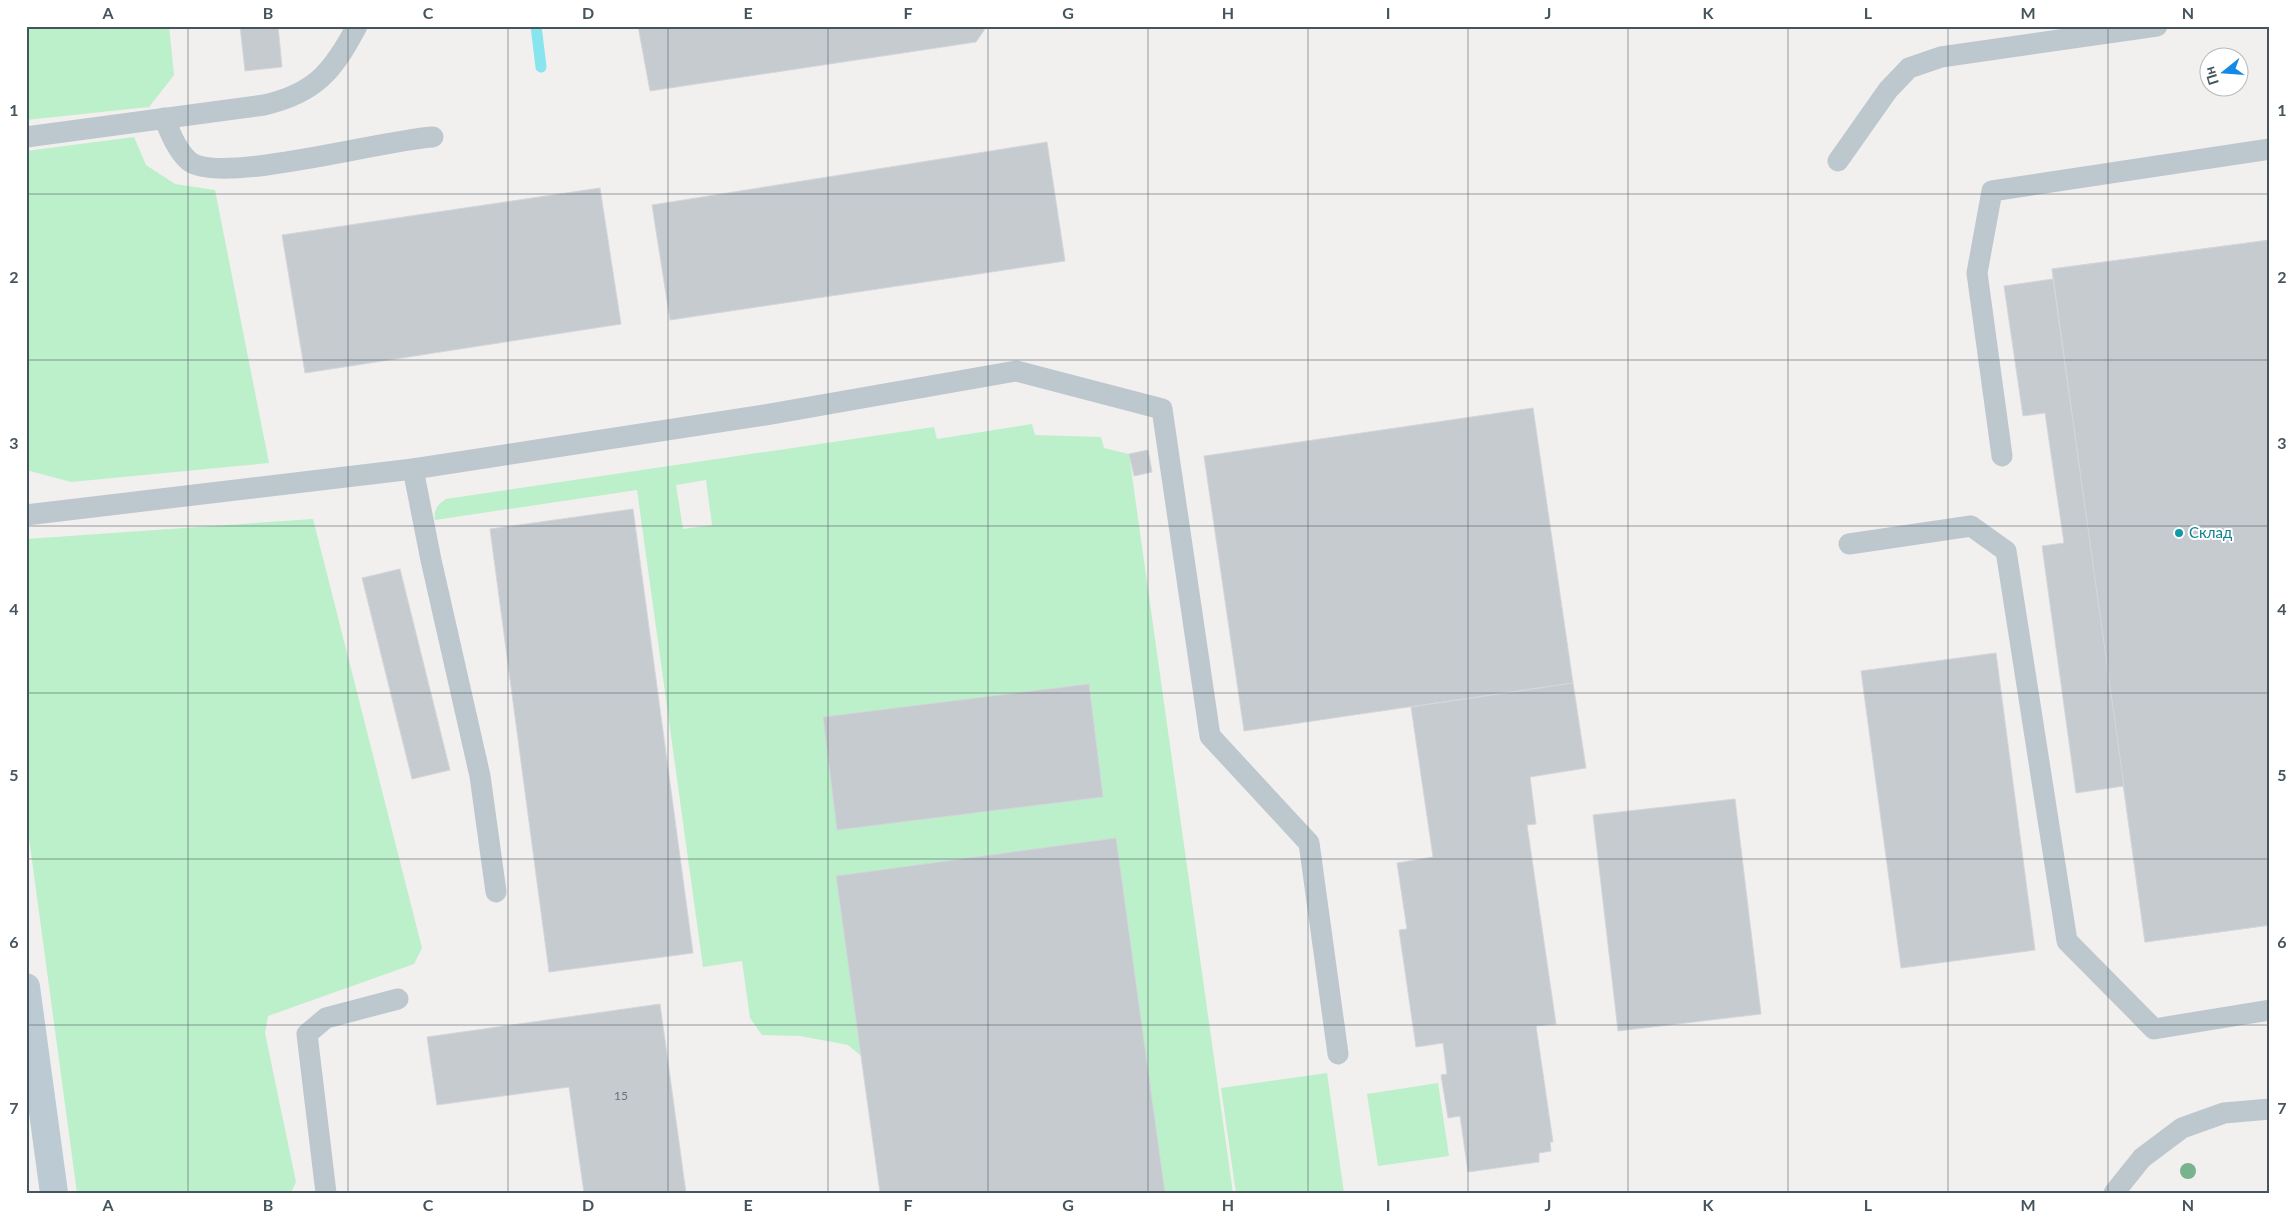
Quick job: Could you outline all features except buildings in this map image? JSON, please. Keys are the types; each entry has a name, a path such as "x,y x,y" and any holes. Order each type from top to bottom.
{"street":[{"path":"26,986 54,1193"}],"lane":[{"path":"26,137 264,105 299,94 322,78 334,64 356,26"},
{"path":"1838,161 1888,90 1909,68 1941,57 2157,26"},
{"path":"164,118 181,152 188,160 200,168 253,166 413,138 432,137"},
{"path":"2002,456 1977,273 1992,191 2270,149"},
{"path":"26,515 413,469 765,415 1016,371 1162,409 1210,736 1309,843 1338,1054"},
{"path":"413,469 431,560 480,776 496,892"},
{"path":"1849,544 1971,526 2006,551 2067,941 2154,1029 2270,1010"},
{"path":"326,1193 307,1034 326,1018 398,999"},
{"path":"2114,1193 2142,1158 2182,1128 2224,1113 2270,1109"}],"green space":[{"path":"26,26 169,26 174,75 149,107 26,120"},
{"path":"134,137 146,165 175,184 215,190 269,463 71,482 26,470 26,151"},
{"path":"1032,424 1035,435 1101,437 1104,448 1129,454 1233,1193 1161,1193 867,1061 848,1045 800,1036 762,1035 750,1018 742,961 703,967 637,490 435,520 437,508 446,499 934,427 937,439","holes":["706,480 712,525 683,529 676,485"]},
{"path":"313,519 422,948 414,964 268,1016 265,1033 296,1182 291,1193 77,1193 26,816 26,539"},
{"path":"1327,1073 1344,1193 1236,1193 1221,1088"},
{"path":"1438,1083 1449,1156 1378,1166 1367,1094"}],"waterway":[{"path":"536,26 541,67"}],"place":[{"name":"Склад","path":"2179,533"}]}
